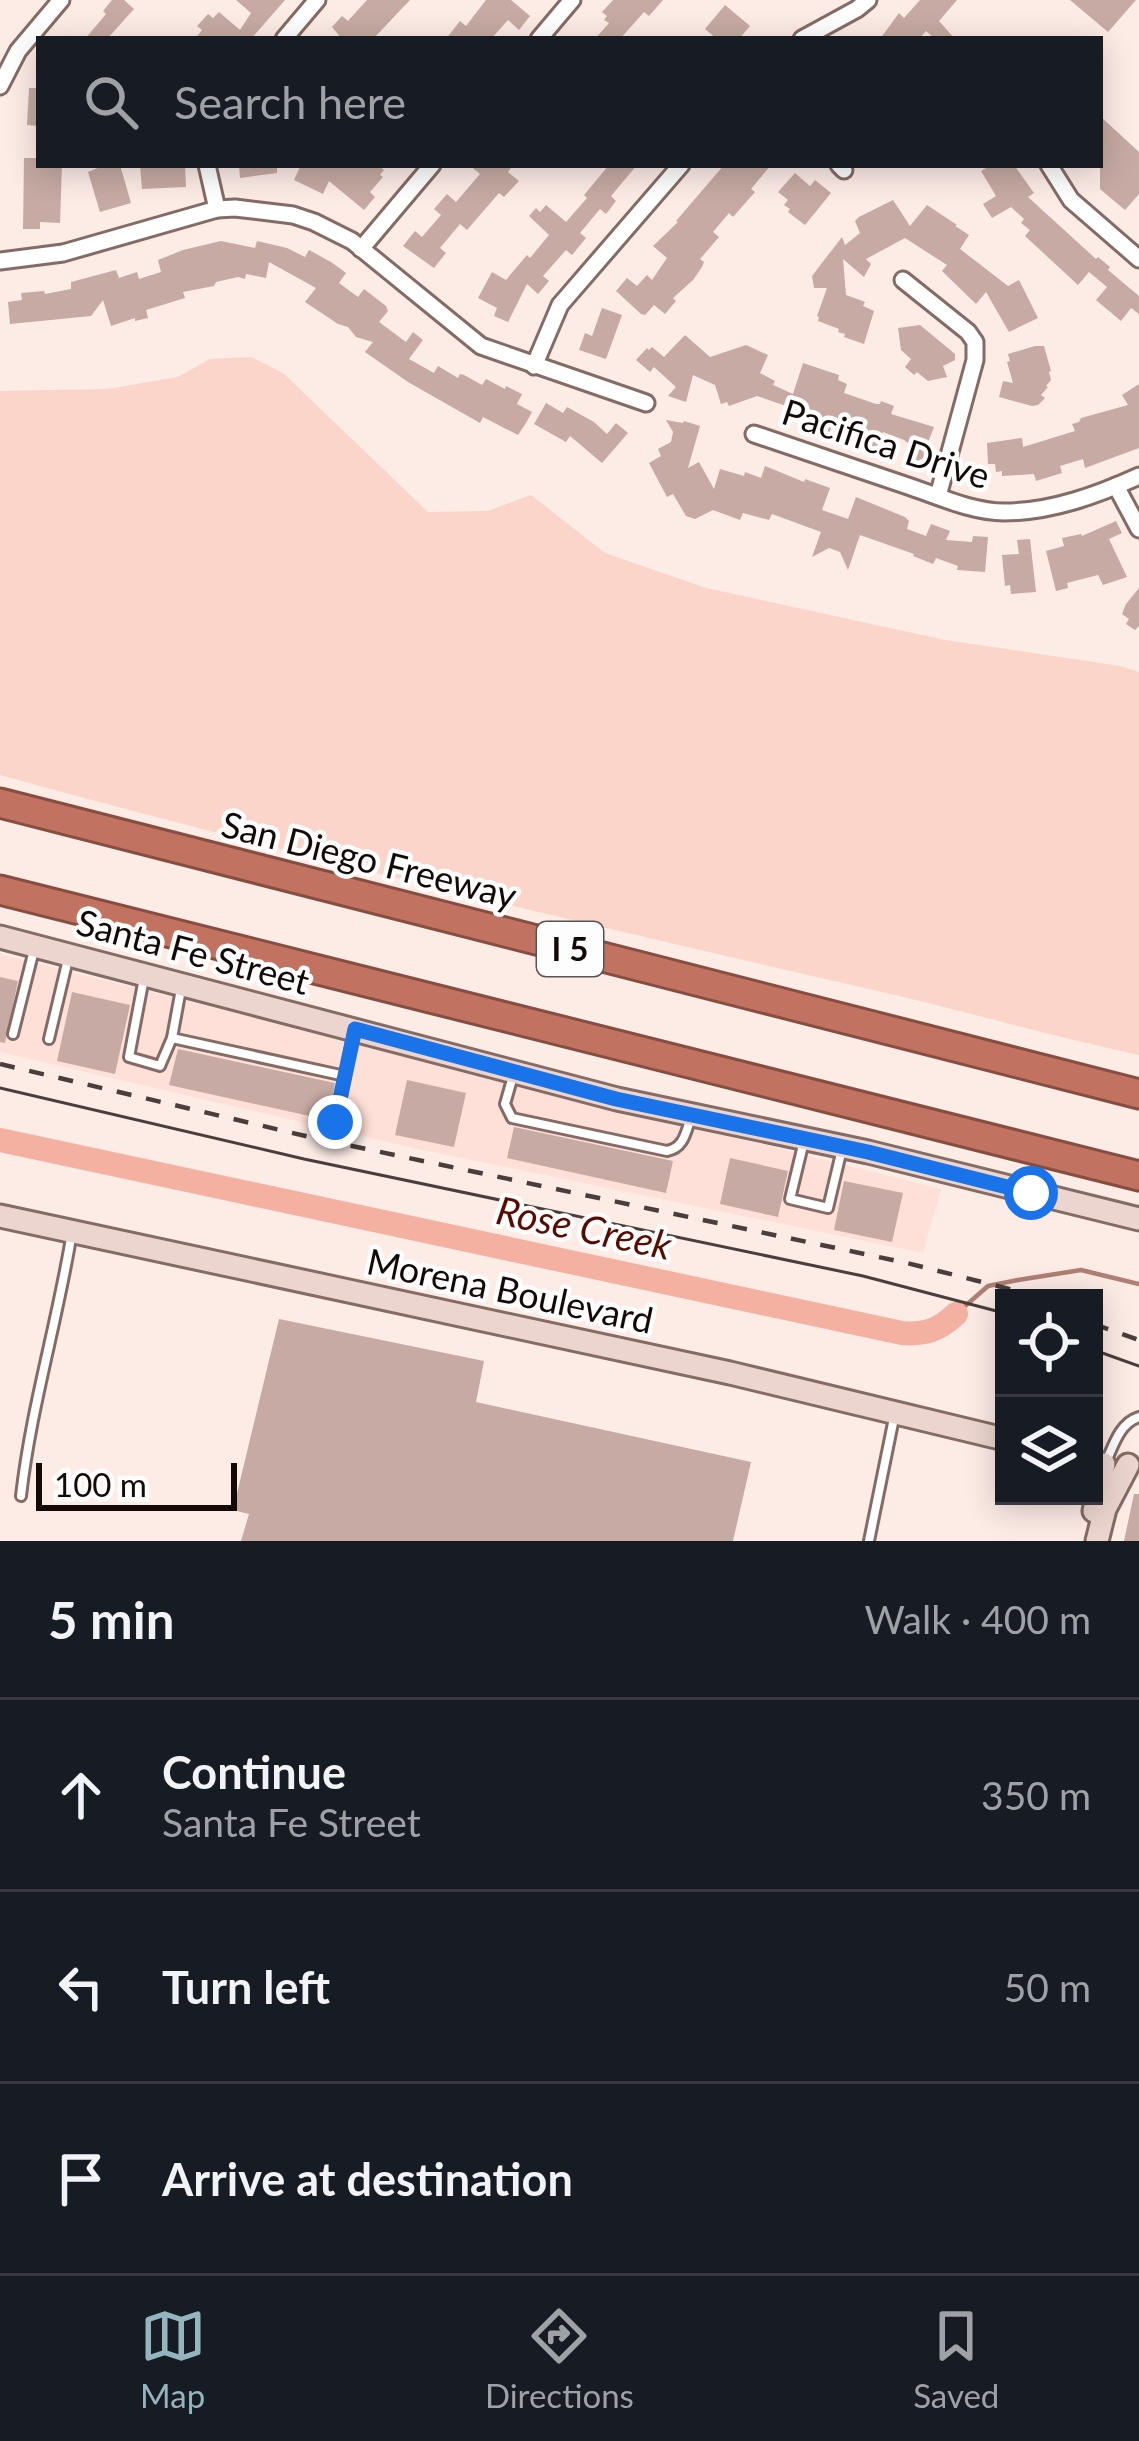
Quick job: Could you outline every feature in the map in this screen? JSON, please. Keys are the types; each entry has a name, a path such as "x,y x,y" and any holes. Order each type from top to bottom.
{"highway":[{"name":"San Diego Freeway","path":"0,803 1139,1094"},
{"name":"I 5","path":"0,890 1139,1176"}],"street":[{"path":"0,86 18,50 61,0"},
{"path":"287,36 317,0"},
{"path":"542,36 572,0"},
{"path":"808,36 868,0"},
{"path":"208,168 217,209"},
{"path":"361,249 429,168"},
{"path":"534,366 560,305 678,168"},
{"path":"1050,168 1071,200 1139,260"},
{"path":"0,260 63,253 217,209 293,215 352,241 482,346 646,403"},
{"path":"903,280 975,342 975,360 938,496"},
{"name":"Pacifica Drive","path":"754,434 976,508 1002,512 1097,494 1139,476"},
{"path":"1116,486 1139,529"},
{"name":"Santa Fe Street","path":"0,937 692,1116 842,1147 1139,1220"},
{"name":"Morena Boulevard","path":"0,1216 730,1372 995,1437"},
{"path":"1103,1463 1134,1464"},
{"path":"1093,1541 1105,1509 1134,1464"},
{"path":"1093,1541 1096,1505"}],"lane":[{"path":"13,1034 35,945"},
{"path":"49,1039 70,954"},
{"path":"145,974 129,1057 160,1066 172,1038 182,983"},
{"path":"335,1122 355,1029"},
{"path":"172,1038 345,1076"},
{"path":"514,1071 506,1104 512,1118 667,1151 682,1143 692,1116"},
{"path":"804,1139 790,1199 828,1208 842,1147"},
{"path":"21,1496 23,1466 73,1231"},
{"path":"869,1541 895,1412"},
{"path":"1103,1457 1129,1420 1139,1417"}],"shaded area":[{"path":"251,357 283,373 428,512 488,511 531,495 605,553 706,588 945,640 1139,672 1139,1055 431,886 0,775 0,391 108,389 178,377 210,359"},
{"path":"0,954 941,1189 923,1253 418,1149 0,1052"}],"building":[{"path":"112,0 124,0 134,9 110,36 88,36 106,14 103,11"},
{"path":"236,0 285,0 254,36 197,36 202,30 197,26 208,14 213,18 219,12 240,30 251,13"},
{"path":"367,0 410,0 376,36 340,36 332,27 342,16 348,21"},
{"path":"486,0 511,0 530,16 519,30 508,20 494,36 448,36 460,21 466,26"},
{"path":"613,0 663,0 649,16 644,12 623,36 598,36 609,23 602,12"},
{"path":"920,0 957,0 939,21 952,36 932,36 926,31 922,36 882,36 899,13 904,18"},
{"path":"1070,0 1136,0 1108,32"},
{"path":"725,5 750,26 742,36 713,36 705,29"},
{"path":"29,88 36,88 36,126 27,125"},
{"path":"1103,119 1139,152 1139,194 1125,210 1100,189"},
{"path":"24,158 36,158 36,168 62,168 60,223 40,222 40,229 23,229"},
{"path":"121,168 131,203 100,212 88,172"},
{"path":"140,168 185,168 186,187 142,189"},
{"path":"239,168 277,168 277,173 240,178"},
{"path":"300,168 384,170 370,192 375,197 364,210 329,181 323,194 294,180"},
{"path":"473,168 511,168 508,172 519,181 504,197 499,193 467,230 460,224 440,248 446,253 434,268 403,246 415,231 422,237 441,215 434,209 447,194 456,202 480,174"},
{"path":"606,168 634,168 611,196 616,201 606,214 600,209 580,233 586,238 572,255 566,250 543,276 549,281 538,294 527,284 508,322 494,316 497,308 478,298 492,272 506,280 549,235 529,216 546,205 566,222 587,198 584,195"},
{"path":"721,168 768,168 751,189 755,192 713,232 719,237 700,259 702,267 673,298 676,301 665,314 654,305 641,314 616,291 627,278 637,286 647,275 652,280 667,258 653,246"},
{"path":"1016,168 1034,193 1028,197 1139,296 1139,314 1131,308 1121,321 1096,300 1107,287 1089,272 1078,285 1025,236 1030,230 1011,207 992,218 983,204 996,196 981,171"},
{"path":"795,173 810,186 815,180 831,193 805,225 788,212 784,205 788,200 778,192"},
{"path":"893,200 910,226 927,205 957,225 969,235 960,249 1008,286 1019,280 1038,318 1009,332 986,292 976,304 942,271 947,265 905,238 866,259 871,264 864,277 843,259 846,295 874,311 864,344 818,321 827,288 814,288 812,276 842,237 845,245 860,233 855,221 859,217"},
{"path":"221,241 255,248 257,241 305,257 309,250 331,262 346,273 339,283 358,297 364,289 386,306 388,311 379,322 406,342 413,332 423,340 409,359 434,373 438,366 458,378 464,375 482,385 486,379 522,394 517,404 532,412 526,423 518,435 483,417 480,423 408,382 365,352 373,342 356,337 348,327 305,302 316,288 269,262 266,278 246,274 245,279 183,292 185,298 146,310 148,318 111,326 103,300 91,316 10,324 8,302 22,300 21,293 71,289 71,282 116,270 119,278 137,272 139,279 161,272 158,260"},
{"path":"602,308 622,315 606,359 579,350 585,333 592,336"},
{"path":"920,325 955,354 955,360 943,366 947,377 928,381 905,367 911,359 901,350 898,328"},
{"path":"685,335 710,357 746,345 768,355 760,373 793,394 803,363 839,375 838,380 847,384 844,393 876,404 881,401 894,406 891,414 934,427 927,462 904,459 909,444 904,440 883,432 876,450 863,446 868,430 835,419 829,433 812,426 816,416 757,396 729,406 721,404 715,385 693,375 686,402 668,396 676,387 654,367 650,372 636,360 652,347 664,357"},
{"path":"1044,346 1051,371 1041,395 1045,398 1032,406 999,397 1003,381 1013,383 1008,354"},
{"path":"1139,384 1139,448 1085,468 1083,459 1060,466 1062,473 1036,481 1034,474 1002,476 995,464 988,464 987,443 1022,438 1023,447 1075,431 1072,424 1081,418 1128,405 1122,395"},
{"path":"546,403 563,413 567,407 607,434 616,423 628,433 602,463 570,436 566,442 534,424"},
{"path":"666,420 700,426 688,468 699,462 714,489 720,469 761,478 765,466 830,488 822,510 848,519 856,497 905,517 907,529 926,536 931,524 950,531 946,540 972,542 973,536 988,537 985,572 957,570 958,566 936,558 933,564 860,535 848,570 840,552 829,548 812,557 821,532 772,514 769,520 743,513 740,520 713,510 695,519 686,516 673,494 667,497 649,463 661,456 658,449 671,442 673,432"},
{"path":"1116,521 1122,533 1109,539 1127,577 1103,585 1098,575 1056,591 1046,551 1064,546 1062,538 1082,536"},
{"path":"1030,539 1036,592 1011,594 1010,585 1005,586 1002,555 1019,554 1017,540"},
{"path":"1139,588 1139,626 1135,630 1122,614"},
{"path":"0,977 18,981 5,1043 0,1042"},
{"path":"72,992 130,1005 115,1074 57,1061"},
{"path":"178,1049 335,1083 328,1120 169,1085"},
{"path":"407,1080 466,1093 454,1147 395,1135"},
{"path":"514,1127 673,1161 666,1193 507,1158"},
{"path":"730,1158 788,1171 778,1217 720,1204"},
{"path":"844,1181 903,1193 892,1242 834,1230"},
{"path":"279,1319 484,1361 476,1402 751,1462 733,1541 241,1541 249,1514 233,1510"},
{"path":"1134,1494 1139,1494 1139,1541 1124,1541"}],"waterway":[{"name":"Rose Creek","path":"0,1140 902,1333 931,1330 956,1314"},
{"name":"Rose Creek","path":"956,1314 988,1286 1018,1280 1081,1270 1139,1284"}],"tram line":[{"path":"0,1088 304,1159 863,1276 995,1311"},
{"path":"1103,1353 1139,1366"}],"railway":[{"path":"0,1064 314,1138 907,1263 1010,1289"},
{"path":"1103,1327 1139,1340"}],"route":[{"path":"335,1122 355,1029 616,1099 868,1152 1031,1193"}]}
